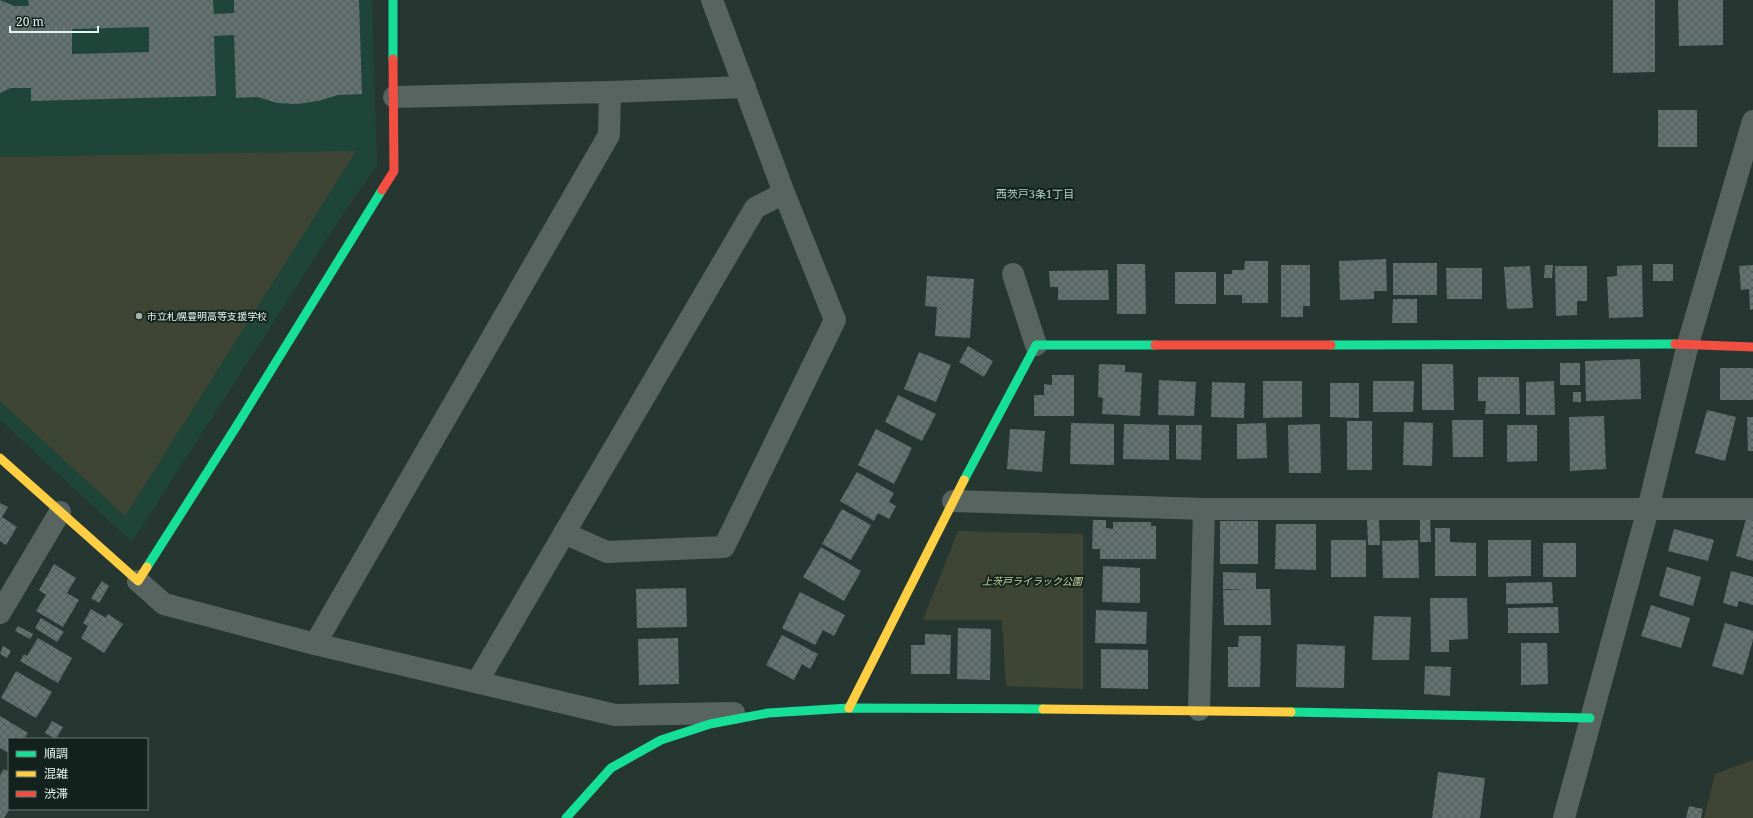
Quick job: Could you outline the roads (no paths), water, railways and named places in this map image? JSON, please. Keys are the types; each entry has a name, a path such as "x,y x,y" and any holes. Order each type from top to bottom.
{"street":[{"path":"138,581 244,414 394,171 393,0"},
{"path":"564,533 607,552 724,547 835,320 784,193 712,0"},
{"path":"394,97 745,88"},
{"path":"315,644 609,135 610,92"},
{"path":"1564,818 1648,509 1688,344 1743,193 1753,121"},
{"path":"477,682 755,208 784,193"},
{"path":"849,708 953,501 1036,346 1013,274"},
{"path":"1036,346 1688,344 1753,347"},
{"path":"0,458 164,604 315,644 615,715 768,713 849,708 1199,710 1590,718"},
{"path":"953,501 1204,510 1753,509"},
{"path":"1199,710 1204,510"},
{"path":"0,614 60,512"},
{"path":"566,818 611,768 661,740 710,724 768,713"}],"place":[{"name":"市立札幌豊明高等支援学校","path":"139,316"}],"district":[{"name":"西茨戸3条1丁目","path":"1035,193"}],"park label":[{"name":"上茨戸ライラック公園","path":"1032,581"}]}
